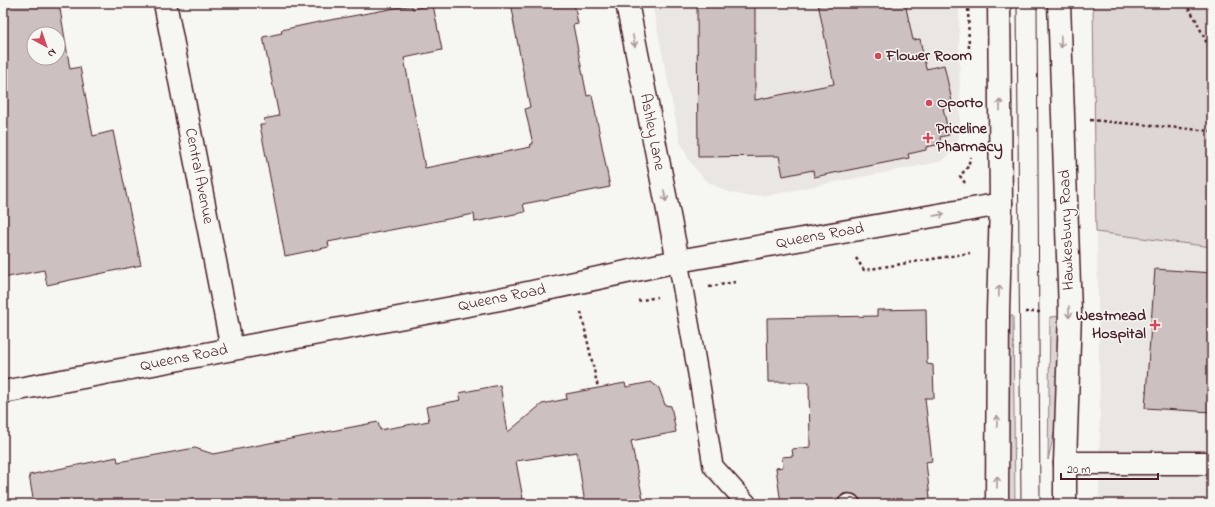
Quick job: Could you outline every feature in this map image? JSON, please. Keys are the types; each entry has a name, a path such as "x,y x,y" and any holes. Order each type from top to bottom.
{"street":[{"name":"Central Avenue","path":"165,3 232,349"},
{"name":"Ashley Lane","path":"627,3 678,261"},
{"path":"997,504 998,311 1001,204 1000,3"},
{"name":"Hawkesbury Road","path":"1059,3 1070,312 1064,463 1065,504"},
{"name":"Queens Road","path":"3,392 500,299 678,261 1001,204"},
{"path":"1064,463 1212,463"}],"lane":[{"path":"678,261 713,466 747,504"}],"path":[{"path":"1185,3 1195,18 1212,54"},
{"path":"1084,119 1212,131"},
{"path":"960,176 965,184"},
{"path":"864,270 970,253"},
{"path":"998,311 1070,312"},
{"path":"581,312 598,388"}],"shaded area":[{"path":"652,3 959,3 960,130 956,148 942,161 771,195 746,196 725,191 705,180 690,162 680,141"},
{"name":"Westmead Hospital","path":"1093,3 1212,3 1212,504 1099,504 1100,417"},
{"path":"1093,3 1212,3 1212,247 1096,232"},
{"path":"1003,316 1013,316 1015,504 1004,504"},
{"path":"1063,316 1061,403 1048,460 1050,317"}],"building":[{"path":"3,3 59,3 63,26 26,26 26,66 66,66 66,45 70,69 80,67 93,136 113,131 141,265 47,285 44,270 3,278"},
{"path":"511,3 574,3 578,24 573,25 587,96 592,95 610,187 523,204 525,212 475,222 474,214 328,242 329,247 285,256 260,125 265,125 264,119 279,116 263,37 282,33 281,30 314,23 412,5 412,9 433,5 442,50 404,58 425,168 531,147 530,144 533,144 525,109 530,107"},
{"path":"697,3 755,3 755,100 834,84 818,3 905,3 913,40 920,39 926,69 944,65 953,106 943,108 949,135 940,137 941,144 926,147 926,150 908,154 909,158 814,177 813,170 783,176 779,156 698,157"},
{"path":"1155,269 1212,273 1212,412 1145,408"},
{"path":"926,309 927,364 933,365 934,398 925,398 932,461 926,462 930,498 880,504 861,504 860,499 856,495 848,493 843,494 839,498 837,504 781,504 776,468 783,467 782,457 793,456 792,449 810,447 809,382 768,382 767,318 877,316 877,310"},
{"path":"651,382 659,388 665,405 671,406 676,432 631,441 644,504 585,504 577,452 516,461 524,504 34,504 29,475 117,457 118,462 195,448 213,454 378,422 380,430 429,421 426,407 461,400 459,393 500,385 508,432 542,404 567,399 566,394 625,383 626,387"}],"tram line":[{"path":"1017,3 1021,504"},
{"path":"1037,3 1040,504"}],"place":[{"name":"Flower Room","path":"878,56"},
{"name":"Oporto","path":"929,103"},
{"name":"Priceline Pharmacy","path":"928,138"},
{"name":"Westmead Hospital","path":"1155,325"}]}
